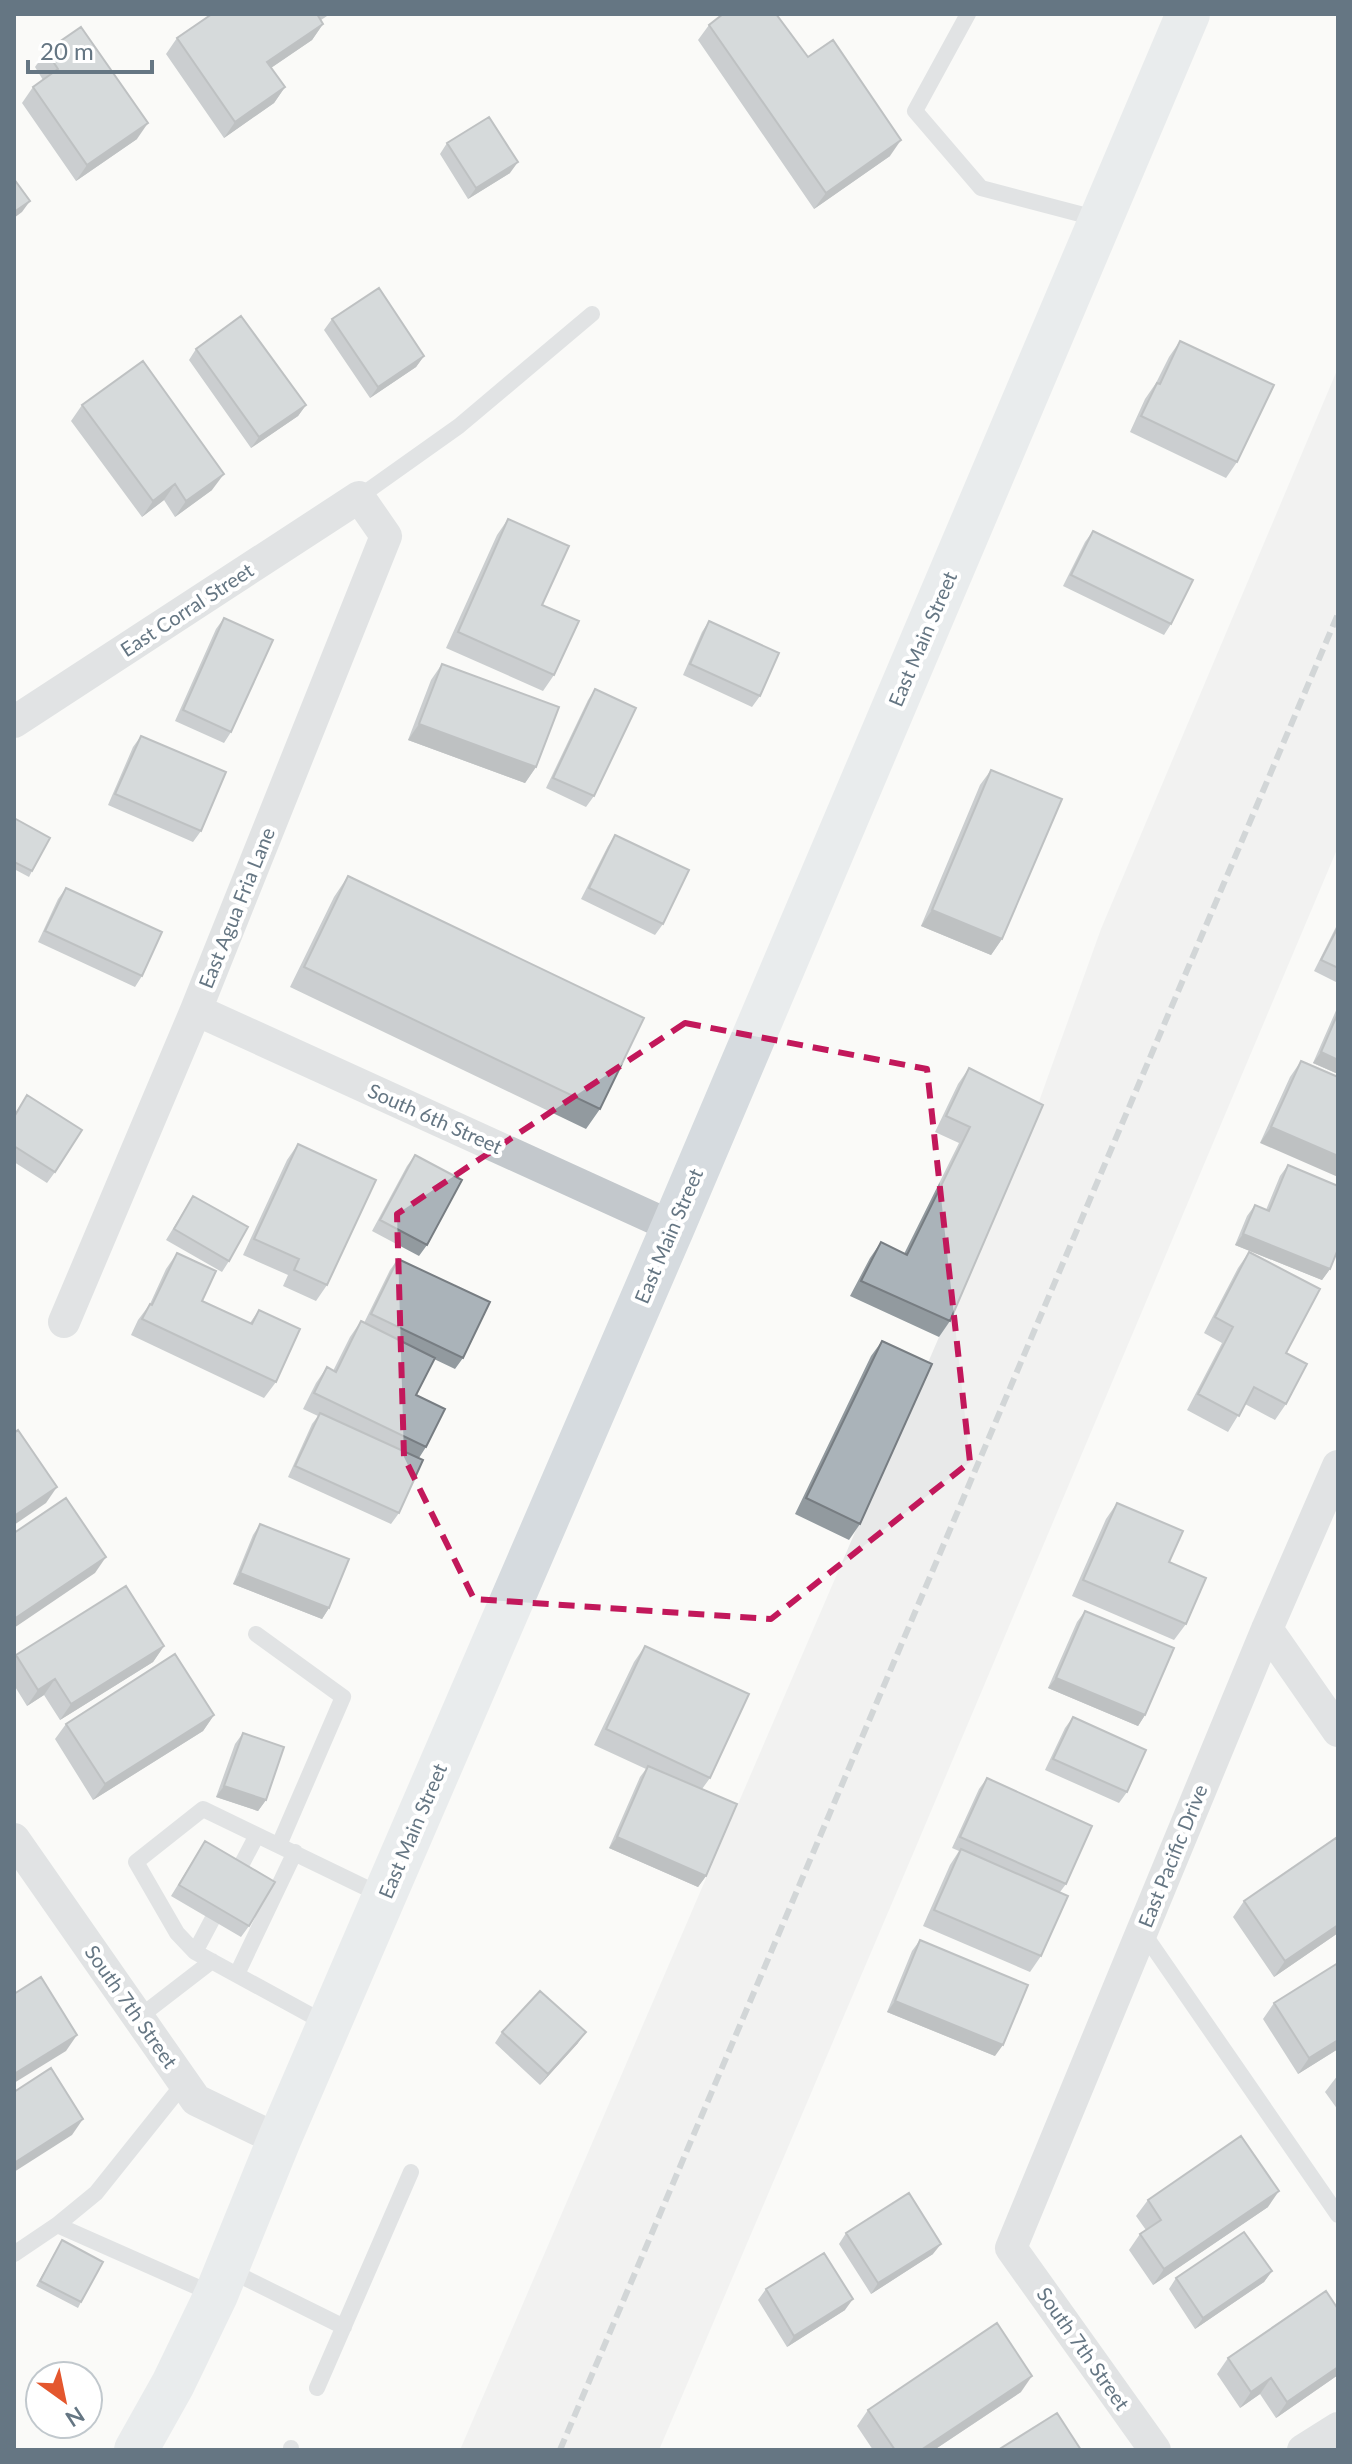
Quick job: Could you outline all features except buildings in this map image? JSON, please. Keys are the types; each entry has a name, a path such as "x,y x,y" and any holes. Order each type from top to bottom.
{"main road":[{"name":"East Main Street","path":"136,2450 173,2384 221,2282 1188,14"}],"street":[{"name":"East Corral Street","path":"14,722 359,497"},
{"name":"East Agua Fria Lane","path":"64,1322 196,1010 386,536 359,497"},
{"name":"South 6th Street","path":"196,1010 673,1227"},
{"name":"East Pacific Drive","path":"1011,2248 1267,1629 1338,1466"},
{"path":"1267,1629 1338,1731"},
{"name":"South 7th Street","path":"14,1839 196,2100 279,2140"},
{"name":"South 7th Street","path":"1011,2248 1155,2450"},
{"path":"1303,2450 1338,2428"}],"lane":[{"path":"968,14 915,111 981,188 1100,220"},
{"path":"359,497 459,426 592,314"},
{"path":"256,1634 343,1697 279,1845"},
{"path":"329,2025 195,1952 177,1933 136,1862 203,1809 384,1896"},
{"path":"236,1875 257,1835"},
{"path":"237,1974 295,1852"},
{"path":"195,1952 212,1920"},
{"path":"1142,1931 1338,2215"},
{"path":"138,2018 212,1961"},
{"path":"14,2254 96,2193 184,2083"},
{"path":"317,2388 411,2172"},
{"path":"57,2225 344,2327"}],"highlighted area":[{"path":"685,1023 927,1069 970,1462 771,1619 474,1599 404,1457 397,1214"}],"shaded area":[{"path":"1338,368 1338,847 659,2450 460,2450 1032,1121 1101,929"}],"railway":[{"path":"560,2450 1338,614"}]}
